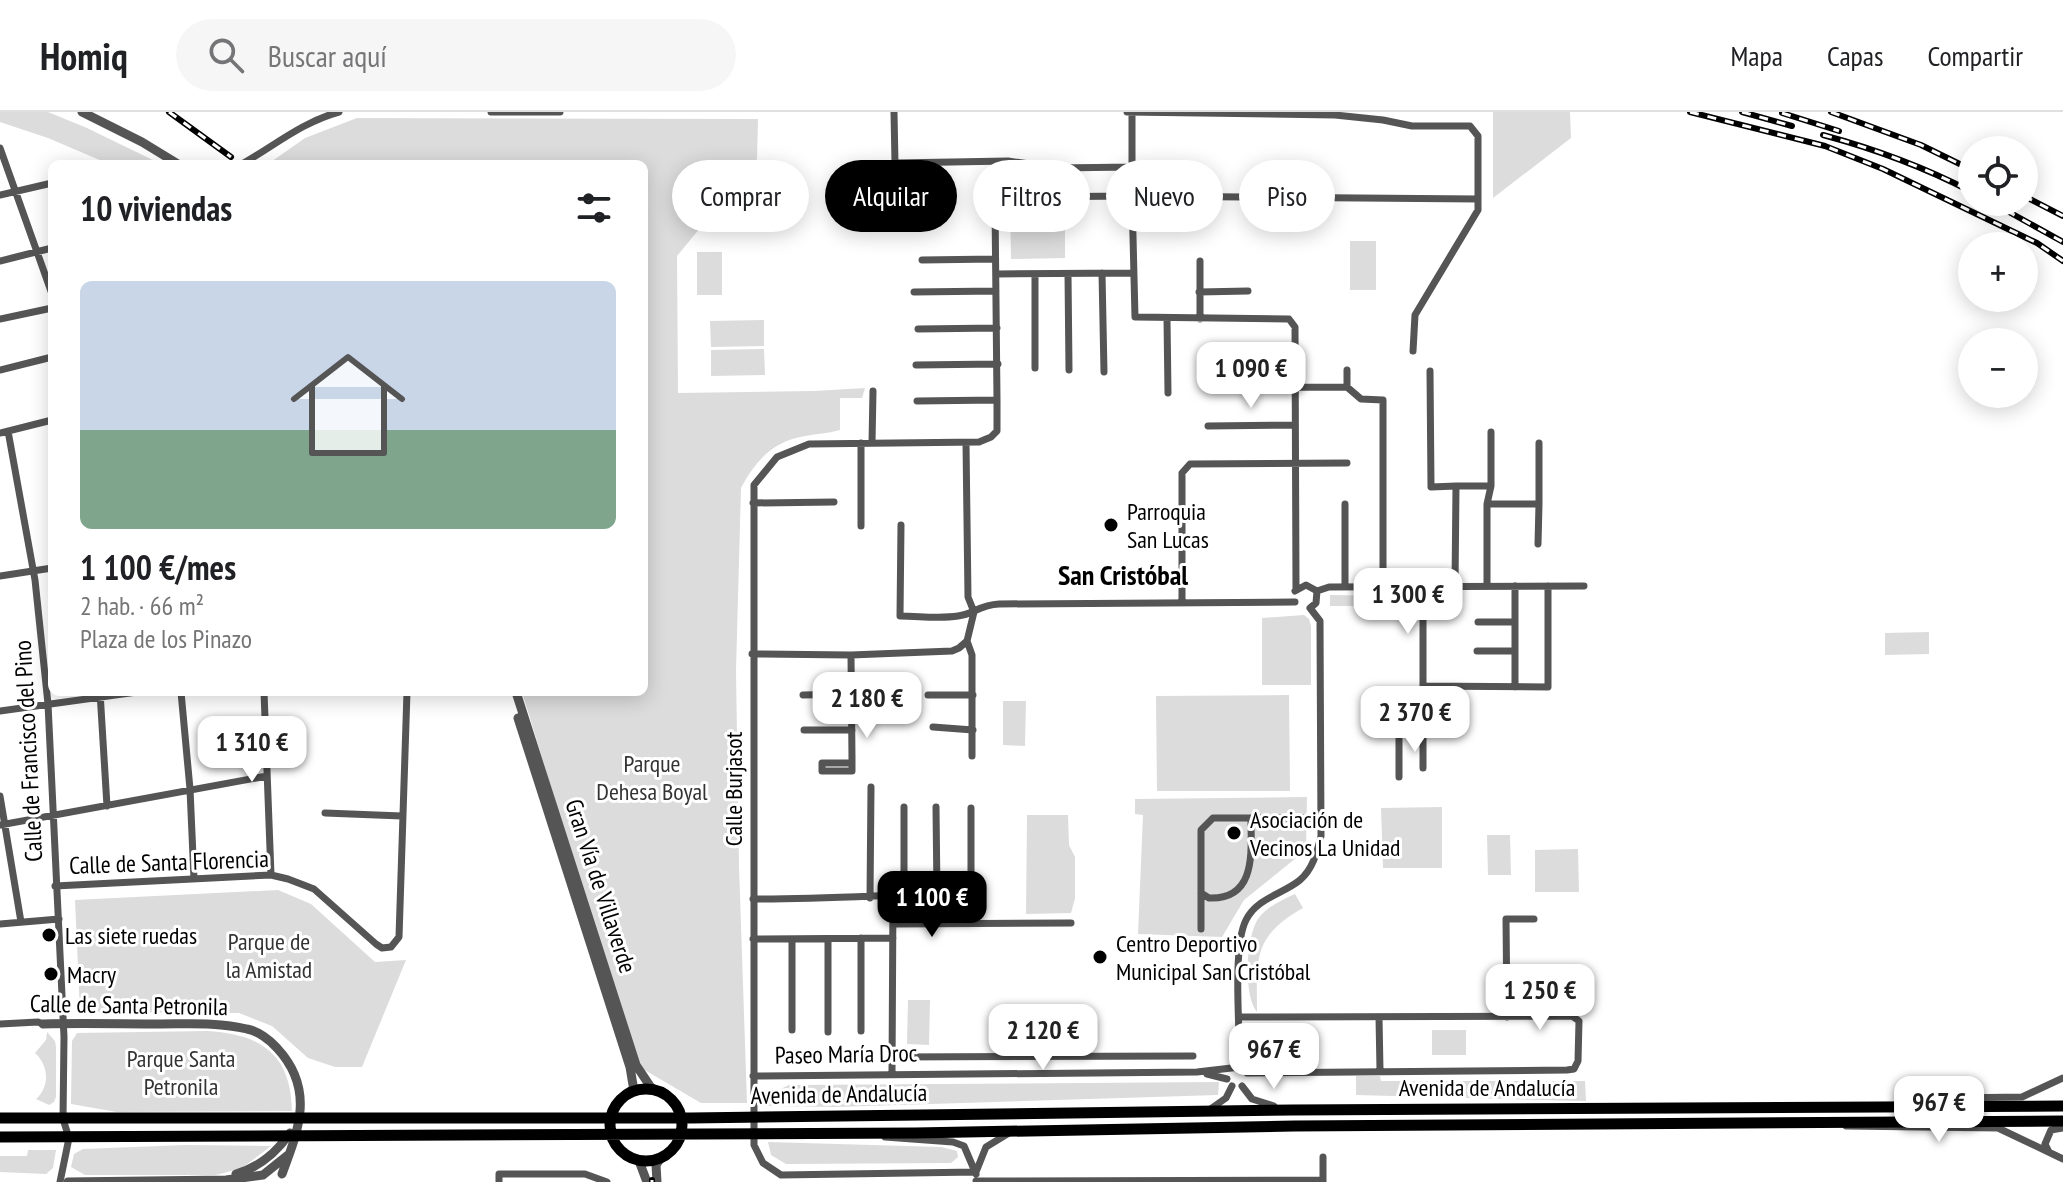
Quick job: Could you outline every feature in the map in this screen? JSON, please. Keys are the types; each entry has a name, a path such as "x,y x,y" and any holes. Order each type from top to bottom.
{"main road":[{"path":"652,1089 671,1099 682,1118 682,1134 674,1147 660,1159 639,1161 619,1150 611,1135 610,1118 623,1097 634,1091 652,1089"},
{"name":"Avenida de Andalucía","path":"0,1118 682,1118 1292,1110 2063,1106"},
{"name":"Avenida de Andalucía","path":"0,1137 611,1135 1294,1126 2063,1121"}],"street":[{"path":"74,112 101,124 161,160"},
{"path":"82,112 171,160"},
{"path":"249,160 290,132 339,112"},
{"path":"491,112 560,112"},
{"path":"894,112 895,163 1008,161 1057,168 1106,167"},
{"path":"1132,160 1129,113 1335,115 1412,126 1470,126 1478,136 1478,210 1415,315 1413,351"},
{"path":"0,148 48,283"},
{"path":"258,160 260,154"},
{"path":"0,195 48,184"},
{"path":"972,756 972,655 967,641 974,612 968,597 966,443 983,441 997,431 995,205 1001,198 1106,196"},
{"path":"1223,197 1478,199"},
{"path":"1132,232 1135,317 1289,319 1295,327 1295,602"},
{"path":"0,261 48,249"},
{"path":"922,260 995,259"},
{"path":"1200,261 1200,319"},
{"path":"1102,273 1104,372"},
{"path":"997,274 1132,273"},
{"path":"1035,274 1035,368"},
{"path":"1068,274 1069,370"},
{"path":"914,292 996,291"},
{"path":"1199,292 1248,291"},
{"path":"0,319 48,309"},
{"path":"1167,319 1168,393"},
{"path":"918,329 997,328"},
{"path":"1207,353 1295,351"},
{"path":"0,370 48,358"},
{"path":"916,365 998,364"},
{"path":"1347,370 1347,387"},
{"path":"1430,371 1431,487 1491,486"},
{"path":"1213,388 1347,387 1361,399 1383,400 1383,586"},
{"path":"872,443 873,391"},
{"path":"917,401 997,400"},
{"path":"4,432 48,421"},
{"path":"1208,426 1295,425"},
{"name":"Calle de Francisco del Pino","path":"4,432 34,571 48,704 63,1024 63,1119 69,1138"},
{"path":"1487,586 1491,432"},
{"path":"861,443 861,526"},
{"name":"Calle Burjasot","path":"753,1076 754,485 777,457 809,444 966,443"},
{"path":"1538,544 1539,443"},
{"path":"1182,603 1182,473 1190,464 1347,463"},
{"path":"1455,586 1456,486"},
{"path":"753,503 834,502"},
{"path":"1345,504 1345,587"},
{"path":"1487,504 1539,504"},
{"path":"901,525 900,616 959,616 974,612 982,605 999,604 1295,602 1298,606 1310,608 1320,621 1321,836 1311,866 1300,879 1265,900 1246,920 1239,956 1243,1070 1247,1080 1242,1086 1252,1099 1292,1110"},
{"path":"0,576 48,569"},
{"path":"1296,590 1306,585 1317,591 1329,587 1584,586"},
{"path":"1423,586 1423,768"},
{"path":"1515,586 1515,687"},
{"path":"1423,686 1548,687 1548,586"},
{"path":"1310,608 1316,603 1317,591"},
{"path":"1478,622 1515,622"},
{"path":"752,654 851,655 952,651 967,641"},
{"path":"1477,651 1515,651"},
{"path":"851,655 852,763"},
{"path":"803,695 852,694"},
{"path":"928,695 973,695"},
{"path":"0,711 94,696"},
{"path":"100,696 107,806"},
{"path":"181,696 194,879"},
{"path":"264,696 271,875"},
{"path":"325,813 402,816 407,696"},
{"name":"Gran Vía de Villaverde","path":"511,696 625,1052 634,1091"},
{"name":"Gran Vía de Villaverde","path":"517,696 636,1065 652,1089"},
{"path":"1399,777 1399,724 1423,724"},
{"path":"933,727 973,730"},
{"path":"804,730 852,730"},
{"path":"2,824 267,776"},
{"path":"870,898 871,787"},
{"path":"0,796 2,824 21,922"},
{"path":"904,807 904,894"},
{"path":"936,807 937,894"},
{"path":"971,808 971,923"},
{"name":"Calle de Santa Florencia","path":"55,886 271,875 314,889 382,948 391,947 399,937 402,816"},
{"path":"1201,929 1201,830 1213,818 1322,818"},
{"path":"1201,893 1209,898 1229,895 1239,888 1248,875 1251,818"},
{"path":"753,899 970,893"},
{"path":"892,1073 893,894"},
{"path":"0,924 59,919"},
{"path":"1240,1017 1507,1017 1506,919 1534,919"},
{"path":"893,924 1071,923"},
{"path":"861,938 861,1031"},
{"path":"753,939 893,938"},
{"path":"792,939 792,1030"},
{"path":"828,939 828,1032"},
{"name":"Paseo María Droc","path":"1323,1181 781,1175 763,1163 754,1145 753,1076 1574,1069 1578,1061 1579,1021 1572,1016 1507,1017"},
{"path":"1379,1017 1380,1070"},
{"name":"Calle de Santa Petronila","path":"0,1024 217,1024 251,1030 272,1043 292,1064 300,1104"},
{"name":"Paseo María Droc","path":"892,1057 1193,1056"},
{"path":"1208,1111 1226,1098 1229,1070"},
{"name":"Paseo María Droc","path":"1197,1072 1242,1086"},
{"path":"1927,1106 1952,1098 2022,1097 2063,1078"},
{"path":"277,1171 300,1104"},
{"path":"68,1182 266,1178 277,1171 290,1153 299,1129 300,1104"},
{"name":"Avenida de Andalucía","path":"1832,1124 1854,1128 1998,1128 2063,1159"},
{"path":"217,1179 243,1172 260,1163 278,1150 293,1128"},
{"path":"2050,1154 2045,1144 2048,1135 2051,1130 2063,1128"},
{"path":"976,1178 986,1147 1012,1131"},
{"path":"863,1133 897,1139 953,1142 964,1146 976,1178"},
{"path":"60,1182 69,1138"},
{"path":"1323,1157 1323,1181"},
{"path":"657,1182 656,1165 660,1159"},
{"path":"639,1161 647,1182"},
{"path":"260,1163 277,1171"},
{"path":"499,1178 585,1174 607,1182"}],"green space":[{"path":"0,112 48,112 153,160 100,160 0,122"},
{"path":"1493,112 1570,112 1571,138 1493,198"},
{"name":"Parque Dehesa Boyal","path":"357,118 758,119 756,160 672,160 672,232 697,232 677,256 678,393 865,388 862,398 840,398 840,430 786,441 757,464 741,488 736,670 747,1103 701,1103 636,1065 523,696 648,696 648,160 274,160 305,138"},
{"path":"1010,232 1065,232 1065,258 1011,259"},
{"path":"1350,241 1376,241 1376,290 1350,290"},
{"path":"697,252 722,252 722,295 697,295"},
{"path":"764,320 764,346 711,347 710,321"},
{"path":"764,349 765,375 711,376 711,350"},
{"path":"1330,595 1399,596 1399,606 1330,606"},
{"path":"1304,615 1311,626 1311,685 1262,685 1262,618"},
{"path":"1929,632 1929,654 1885,655 1885,633"},
{"path":"1289,695 1290,791 1157,791 1156,696"},
{"path":"1003,701 1026,701 1025,746 1003,745"},
{"path":"1307,797 1306,850 1244,900 1222,937 1138,934 1143,815 1135,814 1135,799"},
{"path":"1442,807 1442,868 1383,868 1381,808"},
{"path":"1027,815 1068,815 1069,845 1075,857 1075,898 1071,913 1026,914"},
{"path":"1487,835 1510,835 1511,875 1488,875"},
{"path":"1578,849 1579,892 1535,892 1535,850"},
{"name":"Parque de la Amistad","path":"278,890 311,904 375,962 406,960 362,1067 335,1067 308,1058 272,1026 239,1013 80,1012 75,900"},
{"path":"1295,894 1303,908 1274,929 1261,951 1257,1012 1248,980 1254,928 1265,911"},
{"path":"908,1000 930,1000 929,1045 907,1044"},
{"path":"1432,1030 1466,1030 1466,1055 1432,1055"},
{"name":"Parque Santa Petronila","path":"207,1031 243,1037 269,1051 286,1075 292,1111 117,1112 71,1104 72,1041 77,1033"},
{"path":"47,1032 56,1047 56,1097 49,1105 36,1099 44,1088 46,1076 43,1064 35,1053 46,1040"},
{"path":"1356,1076 1380,1076 1381,1081 1585,1081 1586,1101 1356,1095"},
{"path":"1219,1082 1218,1095 836,1107 768,1106 770,1094 789,1085"},
{"path":"768,1142 941,1147 957,1151 958,1157 951,1163 786,1164 771,1155"},
{"path":"271,1146 242,1168 216,1175 85,1175 71,1167 74,1154 83,1149"},
{"path":"28,1150 56,1150 53,1168 46,1174 0,1172 0,1156 27,1156"}],"railway":[{"path":"169,112 231,157"},
{"path":"1690,112 1825,146 1883,169 2037,243 2063,261"},
{"path":"1742,112 1792,126"},
{"path":"1831,112 1921,145 1958,163"},
{"path":"1782,113 1839,131"},
{"path":"1823,135 1899,159 1958,185"},
{"path":"2038,203 2063,216"},
{"path":"2016,216 2063,242"}],"place":[{"name":"Parroquia San Lucas","path":"1111,525"},
{"name":"Asociación de Vecinos La Unidad","path":"1234,833"},
{"name":"Las siete ruedas","path":"49,935"},
{"name":"Centro Deportivo Municipal San Cristóbal","path":"1100,957"},
{"name":"Macry","path":"51,974"}],"district":[{"name":"San Cristóbal","path":"1123,574"}]}
